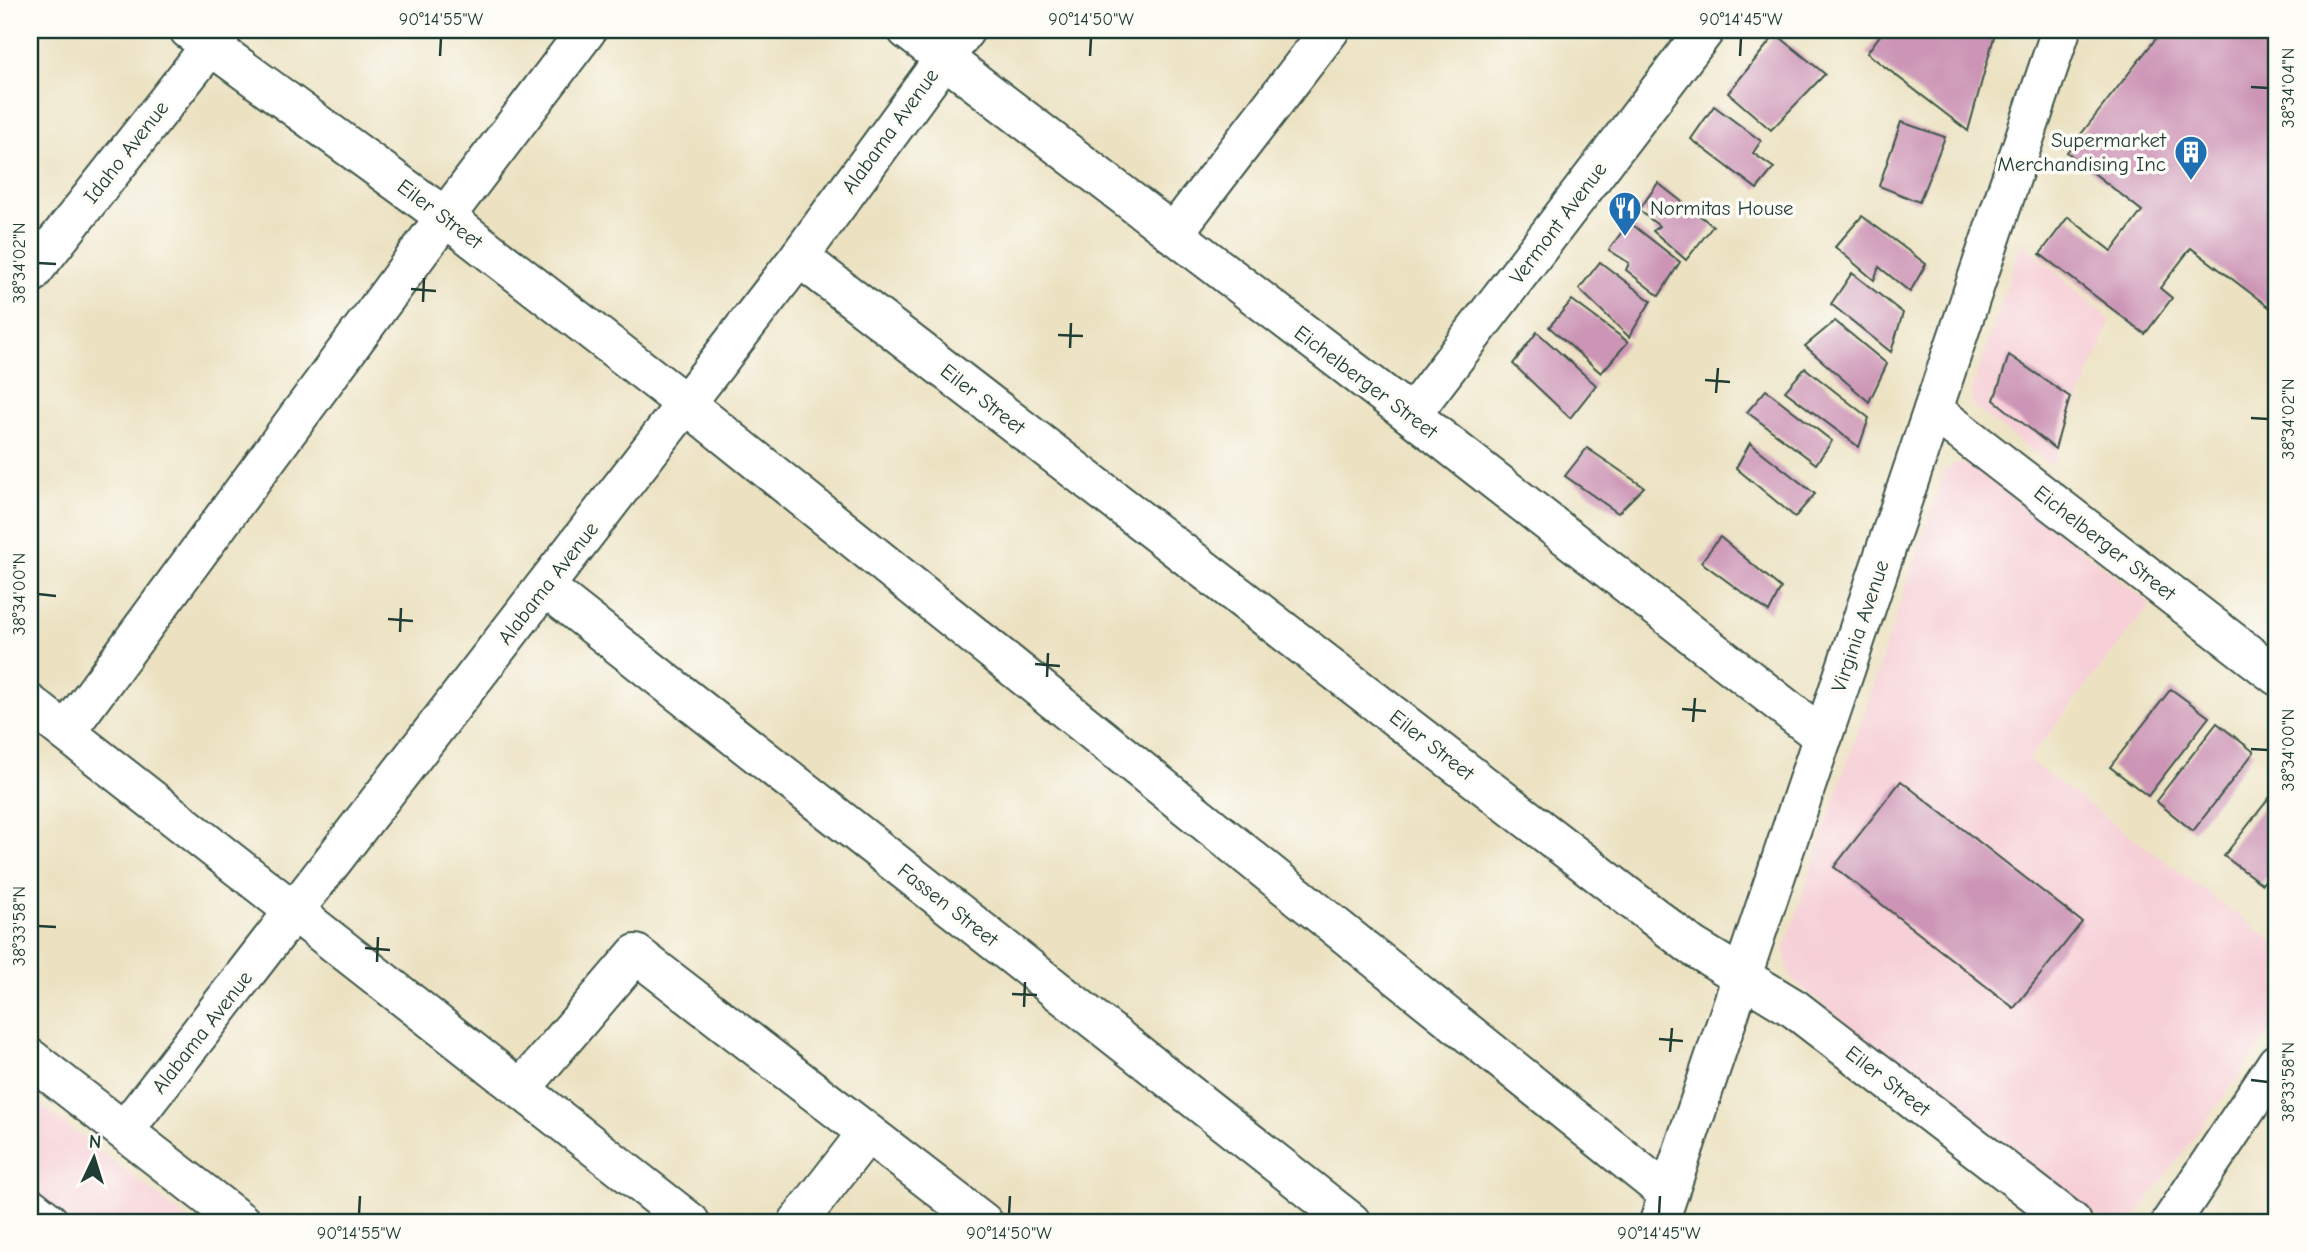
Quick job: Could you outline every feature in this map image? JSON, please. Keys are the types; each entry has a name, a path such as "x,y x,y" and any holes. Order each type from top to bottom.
{"street":[{"path":"66,732 445,217 587,30"},
{"name":"Eichelberger Street","path":"907,30 954,44 1173,234 1411,415 1823,737"},
{"path":"1173,234 1330,30"},
{"name":"Vermont Avenue","path":"1411,415 1705,30"},
{"name":"Virginia Avenue","path":"1663,1208 2061,30"},
{"name":"Eiler Street","path":"207,35 686,404 1663,1208"},
{"name":"Idaho Avenue","path":"30,275 207,35"},
{"name":"Alabama Avenue","path":"124,1131 799,257 954,44"},
{"name":"Eiler Street","path":"799,257 1692,946 1795,1009 2072,1222"},
{"name":"Eichelberger Street","path":"1933,410 2277,676"},
{"name":"Fassen Street","path":"545,587 1351,1222"},
{"path":"30,704 690,1222"},
{"path":"521,1089 636,954 983,1222"},
{"path":"30,1058 242,1222"},
{"path":"2171,1222 2277,1063"},
{"path":"798,1222 867,1133"},
{"path":"30,1207 49,1222"}],"shaded area":[{"path":"2022,242 2111,321 2052,466 1975,408 1972,400 1972,389"},
{"path":"1955,464 1965,464 1979,470 2151,604 2028,760 2277,944 2277,1024 2132,1222 2102,1222 1794,982 1788,972 1785,948 1944,472"},
{"path":"30,1097 191,1222 30,1222"}],"building":[{"path":"1884,30 1984,30 1994,37 1968,131 1867,53"},
{"name":"Supermarket Merchandising Inc","path":"2158,30 2277,30 2277,313 2191,248 2160,288 2172,298 2145,334 2040,254 2068,217 2112,251 2142,211 2067,152 2161,32"},
{"path":"1776,34 1825,74 1771,130 1728,93"},
{"path":"1714,106 1761,141 1753,153 1774,168 1757,189 1691,139"},
{"path":"1901,122 1945,137 1919,202 1879,186"},
{"path":"1658,183 1713,226 1686,260 1653,231 1659,226 1639,210"},
{"path":"1862,216 1926,264 1910,292 1879,267 1874,280 1835,247"},
{"path":"1629,222 1680,262 1659,296 1626,270 1629,263 1609,250"},
{"path":"1600,262 1651,301 1629,337 1579,289"},
{"path":"1852,273 1903,313 1891,352 1831,304"},
{"path":"1572,300 1628,342 1601,373 1549,327"},
{"path":"1835,321 1887,364 1869,402 1805,346"},
{"path":"1537,332 1596,385 1570,418 1513,364"},
{"path":"2009,355 2070,397 2055,449 1994,400"},
{"path":"1805,368 1869,418 1859,447 1785,391"},
{"path":"1766,390 1832,441 1816,464 1747,412"},
{"path":"1750,443 1815,494 1795,517 1736,468"},
{"path":"1587,448 1644,487 1618,513 1565,476"},
{"path":"1720,537 1781,588 1769,612 1701,562"},
{"path":"2171,689 2209,717 2148,796 2110,767"},
{"path":"2217,723 2254,752 2193,831 2156,801"},
{"path":"1901,781 2082,922 2014,1008 1834,867"},
{"path":"2277,788 2277,865 2262,884 2224,856"},
{"path":"2277,881 2277,896 2270,890"}],"place":[{"name":"Supermarket Merchandising Inc","path":"2191,182"},
{"name":"Normitas House","path":"1625,238"}]}
